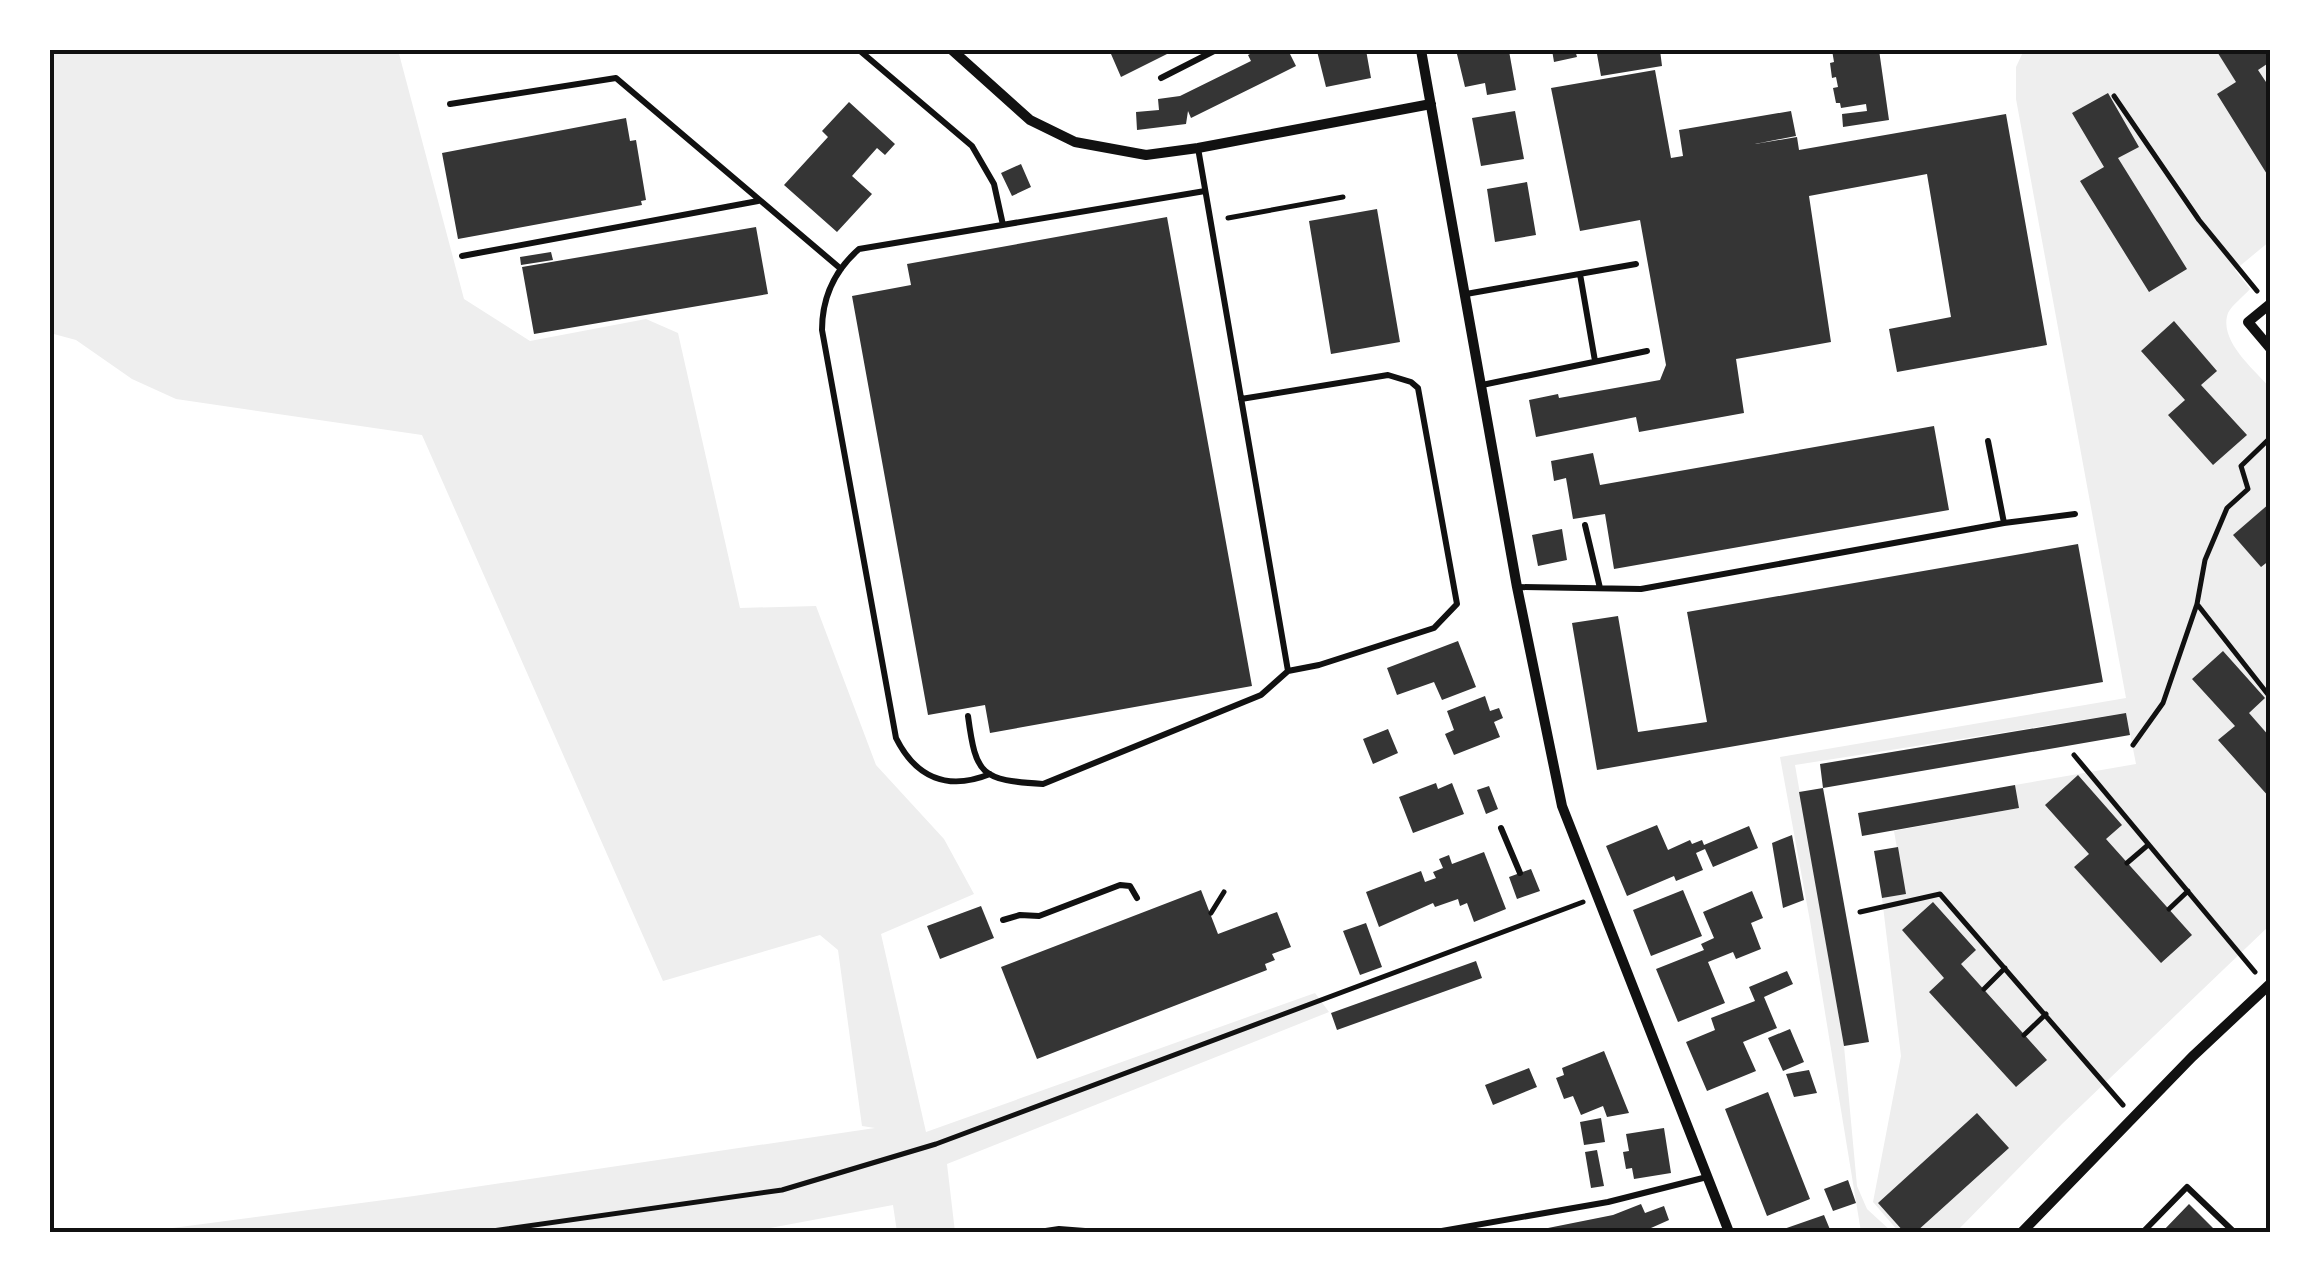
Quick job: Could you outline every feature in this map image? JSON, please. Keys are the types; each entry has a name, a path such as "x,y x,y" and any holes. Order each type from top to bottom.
{"street":[{"path":"952,50 1030,120 1076,142 1146,154 1198,148 1431,104"},
{"path":"1421,50 1517,587 1562,806 1729,1232"},
{"path":"2269,304 2248,322 2270,348"},
{"path":"2022,1232 2133,1117 2269,986"}],"lane":[{"path":"859,50 972,146 994,184 1003,225"},
{"path":"1161,78 1216,50"},
{"path":"450,104 616,78 841,269"},
{"path":"1198,148 1288,670"},
{"path":"990,774 969,782 933,777 918,770 896,738 822,330 827,295 841,269 859,250 1205,191"},
{"path":"462,256 759,201"},
{"path":"1466,294 1636,264"},
{"path":"1580,274 1596,362"},
{"path":"1482,385 1647,351"},
{"path":"968,716 974,758 990,774 1011,782 1043,784 1261,695 1288,670 1318,665 1434,628 1458,604 1418,388 1412,382 1388,374 1241,398"},
{"path":"1988,441 2004,523"},
{"path":"1517,587 1641,589 2004,523 2075,514"},
{"path":"1585,525 1600,588"},
{"path":"1500,828 1520,873"},
{"path":"1003,920 1020,914 1038,916 1120,885 1130,886 1137,898"},
{"path":"1436,1232 1608,1202 1708,1176"},
{"path":"2143,1232 2187,1186 2234,1232"},
{"path":"1039,1232 1098,1232"}],"path":[{"path":"2114,96 2200,220 2269,304"},
{"path":"1210,221 1343,198"},
{"path":"2133,745 2163,702 2197,604 2205,560 2228,508 2248,489 2241,466 2270,438"},
{"path":"2197,604 2242,667 2270,697"},
{"path":"2074,756 2269,986"},
{"path":"2127,863 2148,844"},
{"path":"1211,913 1224,892"},
{"path":"2169,910 2188,892"},
{"path":"1860,912 1940,894 2133,1117"},
{"path":"484,1232 782,1190 860,1170 1596,897"},
{"path":"1953,924 1960,917"},
{"path":"1984,989 2006,968"},
{"path":"2024,1034 2046,1014"}],"shaded area":[{"path":"50,50 398,50 464,299 530,341 646,319 678,333 740,608 816,606 876,765 944,839 974,894 881,934 926,1132 1315,993 1329,1012 947,1164 955,1232 897,1232 893,1205 748,1232 142,1232 875,1128 862,1126 838,950 820,935 663,981 422,435 176,399 132,379 76,340 50,333"},
{"path":"2024,50 2270,50 2270,241 2235,270 2250,289 2230,310 2226,324 2233,344 2270,388 2270,925 2062,1124 1956,1232 1899,1232 1873,1202 1901,1056 1882,898 1905,894 1894,831 2019,808 2015,785 2136,764 2126,713 1795,765 1844,1046 1857,1186 1867,1209 1892,1232 1861,1232 1780,757 2126,698 2016,99 2016,67"}],"building":[{"path":"1120,50 1175,50 1121,77 1111,54"},
{"path":"1258,50 1288,50 1296,66 1191,118 1188,111 1186,124 1137,130 1136,112 1159,110 1158,99 1180,96 1251,61 1248,55"},
{"path":"1366,50 1371,78 1326,87 1317,51"},
{"path":"1456,50 1509,51 1516,90 1487,95 1485,83 1465,87"},
{"path":"1552,50 1575,50 1577,57 1554,62"},
{"path":"1660,50 1662,66 1601,76 1597,54"},
{"path":"1832,50 1879,50 1889,120 1843,127 1842,114 1867,111 1866,104 1841,108 1836,103 1833,88 1838,87 1836,77 1832,78"},
{"path":"2216,50 2270,50 2270,62 2258,70 2270,88 2270,179 2217,94 2236,82"},
{"path":"1655,70 1671,158 1683,156 1679,130 1791,111 1796,136 1755,144 1797,137 1799,150 2006,114 2047,345 1897,372 1889,329 1951,317 1927,174 1809,196 1831,342 1736,359 1744,413 1639,432 1636,417 1536,437 1529,400 1660,380 1666,365 1640,220 1580,231 1551,88"},
{"path":"2108,93 2139,147 2118,158 2187,269 2149,292 2080,181 2104,167 2072,113"},
{"path":"849,102 895,144 885,155 877,148 852,176 872,194 837,232 784,185 828,137 822,131"},
{"path":"1515,111 1524,159 1481,166 1472,118"},
{"path":"626,118 630,141 636,140 646,200 641,201 642,205 458,239 442,153"},
{"path":"1021,164 1031,187 1012,196 1001,173"},
{"path":"1527,182 1536,235 1495,242 1487,189"},
{"path":"1377,209 1400,342 1331,354 1309,221"},
{"path":"1167,217 1252,686 990,733 985,705 928,715 852,296 911,285 907,264"},
{"path":"756,227 768,294 534,334 522,267"},
{"path":"551,252 553,260 521,265 520,257"},
{"path":"2174,321 2217,371 2201,385 2247,435 2213,465 2168,415 2185,400 2141,351"},
{"path":"1934,426 1949,510 1614,569 1605,514 1573,519 1566,478 1554,481 1551,461 1593,453 1600,485"},
{"path":"2270,503 2270,560 2261,567 2233,535"},
{"path":"1562,529 1567,560 1538,566 1532,535"},
{"path":"2078,544 2103,682 1597,770 1572,623 1618,616 1638,732 1707,722 1687,612"},
{"path":"1458,641 1476,687 1442,700 1434,682 1397,695 1387,668"},
{"path":"2223,651 2265,698 2249,713 2270,737 2270,798 2218,740 2235,726 2192,679"},
{"path":"1485,696 1490,711 1499,708 1503,718 1494,722 1500,737 1454,755 1445,734 1454,730 1447,711"},
{"path":"2126,713 2130,735 1823,788 1820,764"},
{"path":"1388,729 1398,753 1373,764 1363,739"},
{"path":"2078,775 2122,825 2106,839 2192,935 2161,963 2074,867 2089,854 2045,805"},
{"path":"1436,783 1438,789 1452,783 1464,814 1413,833 1399,797"},
{"path":"2015,785 2019,808 1862,836 1858,813"},
{"path":"1489,786 1498,809 1486,814 1477,790"},
{"path":"1823,788 1869,1042 1844,1046 1799,792"},
{"path":"1657,825 1668,850 1690,840 1692,844 1702,840 1704,845 1749,826 1758,848 1713,867 1705,849 1696,853 1703,870 1676,881 1674,876 1627,896 1606,846"},
{"path":"1792,835 1804,900 1783,908 1772,843"},
{"path":"1898,847 1906,894 1882,898 1874,851"},
{"path":"1484,852 1506,909 1474,922 1467,903 1460,906 1458,899 1435,907 1433,903 1379,927 1366,892 1421,871 1425,882 1436,878 1433,872 1443,868 1439,859 1449,855 1452,864"},
{"path":"1531,869 1540,891 1517,899 1509,877"},
{"path":"1201,890 1218,934 1277,912 1291,947 1272,954 1275,960 1265,964 1267,970 1037,1059 1001,967"},
{"path":"1683,890 1702,936 1651,956 1633,910"},
{"path":"1752,891 1763,918 1751,923 1761,949 1736,959 1733,952 1708,962 1725,1003 1678,1022 1656,969 1704,950 1701,944 1714,938 1703,912"},
{"path":"1933,902 1976,950 1961,964 2047,1060 2016,1087 1929,992 1944,978 1902,930"},
{"path":"981,906 994,938 940,959 927,926"},
{"path":"1366,923 1382,967 1360,975 1343,931"},
{"path":"1476,961 1482,978 1337,1030 1331,1013"},
{"path":"1787,971 1793,984 1764,997 1777,1028 1743,1042 1756,1071 1707,1091 1686,1042 1715,1030 1711,1018 1755,1001 1749,987"},
{"path":"1790,1029 1804,1062 1783,1071 1768,1038"},
{"path":"1604,1051 1629,1113 1607,1117 1603,1106 1581,1115 1573,1096 1564,1099 1556,1078 1564,1075 1562,1068"},
{"path":"1529,1068 1537,1087 1493,1105 1485,1085"},
{"path":"1809,1070 1817,1093 1794,1097 1786,1074"},
{"path":"1768,1092 1810,1199 1767,1216 1725,1109"},
{"path":"1977,1113 2009,1148 1916,1232 1904,1232 1878,1203"},
{"path":"1601,1118 1605,1142 1584,1145 1580,1122"},
{"path":"1664,1128 1671,1173 1634,1179 1632,1168 1626,1169 1626,1134"},
{"path":"1597,1150 1604,1186 1591,1188 1585,1152"},
{"path":"1848,1180 1856,1203 1833,1211 1824,1189"},
{"path":"1641,1204 1645,1213 1664,1206 1669,1220 1651,1228 1652,1232 1528,1232 1613,1215"},
{"path":"2189,1204 2217,1232 2162,1232"},
{"path":"1824,1215 1831,1232 1778,1232 1778,1231"}]}
